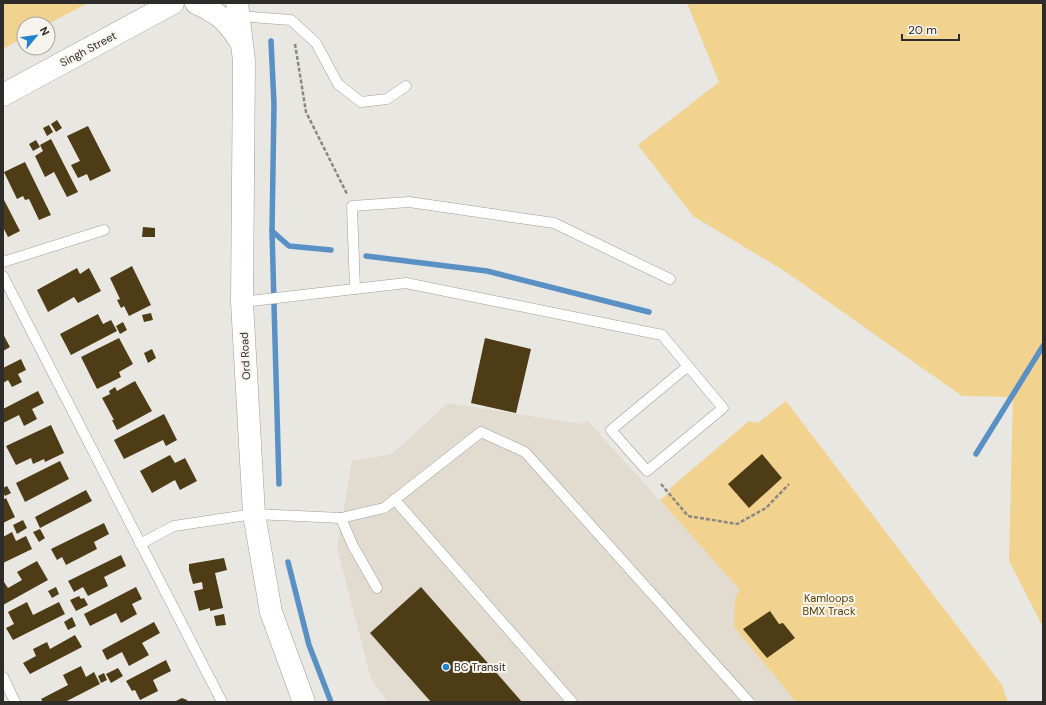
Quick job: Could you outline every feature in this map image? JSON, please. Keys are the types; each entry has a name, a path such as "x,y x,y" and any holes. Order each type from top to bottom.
{"street":[{"name":"Singh Street","path":"3,95 173,3"},
{"path":"196,3 212,11 227,22 241,42"},
{"name":"Ord Road","path":"238,10 244,61 242,302 254,514 271,612 304,702"}],"lane":[{"path":"238,10 291,20 316,43 338,84 361,102 387,99 406,86"},
{"path":"354,289 352,206 409,202 554,223 670,279"},
{"path":"3,262 104,230"},
{"path":"3,276 222,702"},
{"path":"242,302 406,283 662,335 688,366 722,408 647,471 611,430 688,366"},
{"path":"140,544 174,526 254,514 341,518 384,508 481,432 525,452 749,702"},
{"path":"395,500 572,702"},
{"path":"341,518 353,546 377,588"},
{"path":"3,677 16,702"}],"path":[{"path":"291,20 306,112 352,206"},
{"path":"661,484 688,516 737,524 766,508 789,484"}],"shaded area":[{"path":"448,403 582,424 587,420 741,590 734,627 796,702 388,702 371,679 337,548 352,461 392,454"}],"green space":[{"path":"3,3 88,3 56,20 56,16 16,16 16,42 3,49"},
{"path":"687,3 1043,3 1043,627 1009,561 1013,397 962,396 786,272 693,216 638,145 719,82"},
{"name":"Kamloops BMX Track","path":"786,401 1002,685 1008,702 796,702 734,627 735,598 740,590 660,500 671,491 669,489 749,421 758,423"}],"building":[{"path":"57,120 62,128 56,132 51,124"},
{"path":"49,125 53,132 47,136 43,128"},
{"path":"88,126 111,171 90,181 87,174 78,178 71,165 80,161 67,136"},
{"path":"51,139 78,192 67,197 54,172 45,177 35,156 43,151 40,145"},
{"path":"36,140 40,147 33,151 29,144"},
{"path":"25,162 51,215 39,220 29,199 25,200 23,196 17,199 4,172"},
{"path":"3,198 20,231 8,237 3,227"},
{"path":"143,227 155,228 155,237 142,237"},
{"path":"132,266 151,305 129,316 124,306 121,308 117,300 120,299 110,278"},
{"path":"77,268 80,274 89,268 101,291 78,303 74,297 48,312 37,290"},
{"path":"151,313 153,320 144,322 142,315"},
{"path":"98,314 103,324 111,320 117,331 71,355 60,334"},
{"path":"123,322 127,330 120,334 116,326"},
{"path":"3,334 10,347 3,351"},
{"path":"119,338 133,364 119,372 121,377 97,389 81,357"},
{"path":"485,338 531,349 516,413 471,403"},
{"path":"152,349 156,358 148,363 144,353"},
{"path":"21,359 26,370 18,374 22,382 12,387 8,380 3,383 3,368"},
{"path":"135,381 152,411 117,430 112,420 114,420 102,398 110,394 109,391 115,387 117,391"},
{"path":"38,391 44,403 32,409 37,419 24,426 19,415 3,423 3,409"},
{"path":"164,414 177,440 166,446 163,440 124,459 114,440"},
{"path":"51,425 64,453 45,462 44,459 33,464 31,458 16,465 6,446"},
{"path":"762,454 782,478 749,508 728,484"},
{"path":"170,455 175,463 185,458 197,481 180,490 175,480 152,493 140,471"},
{"path":"60,461 69,479 25,502 16,483"},
{"path":"7,486 11,493 5,496 3,488"},
{"path":"86,490 92,501 40,528 35,517"},
{"path":"6,498 15,517 3,523 3,500"},
{"path":"23,520 27,528 17,534 13,525"},
{"path":"104,523 109,534 94,542 97,549 66,565 62,557 57,560 51,549"},
{"path":"40,529 45,538 39,542 33,532"},
{"path":"12,532 16,541 26,536 32,549 3,563 3,537"},
{"path":"121,555 126,566 104,577 108,586 88,596 83,587 74,592 68,581"},
{"path":"224,558 227,570 215,573 223,608 210,611 210,608 199,611 194,591 203,589 202,582 193,584 189,564"},
{"path":"37,561 48,580 3,605 3,583 4,582 8,588 22,580 17,572"},
{"path":"56,587 59,594 52,598 48,591"},
{"path":"136,587 142,599 132,604 137,614 121,623 116,613 90,626 84,614"},
{"name":"BC Transit","path":"421,587 522,702 431,702 370,633"},
{"path":"79,596 81,599 84,598 88,605 76,611 70,600"},
{"path":"27,602 33,615 59,602 65,614 13,640 6,628 14,624 8,612"},
{"path":"770,611 779,624 783,623 795,638 767,658 743,629"},
{"path":"224,614 226,625 216,626 214,616"},
{"path":"72,617 76,626 68,630 64,622"},
{"path":"154,622 160,633 142,643 149,655 129,666 122,652 107,660 102,650"},
{"path":"75,635 82,647 30,674 23,663 36,656 33,649 47,642 50,649"},
{"path":"166,660 171,671 153,680 158,691 140,700 135,690 132,691 126,681"},
{"path":"81,666 86,677 94,672 100,684 65,702 43,702 41,699 68,685 63,675"},
{"path":"118,668 123,676 111,683 106,674"},
{"path":"104,673 107,680 101,683 98,676"},
{"path":"182,698 188,702 174,702"}],"waterway":[{"path":"271,41 274,104 272,231 289,246 331,250"},
{"path":"272,231 279,484"},
{"path":"366,256 487,271 649,312"},
{"path":"976,454 1043,346"},
{"path":"288,562 309,645 331,702"}],"place":[{"name":"BC Transit","path":"446,667"}]}
